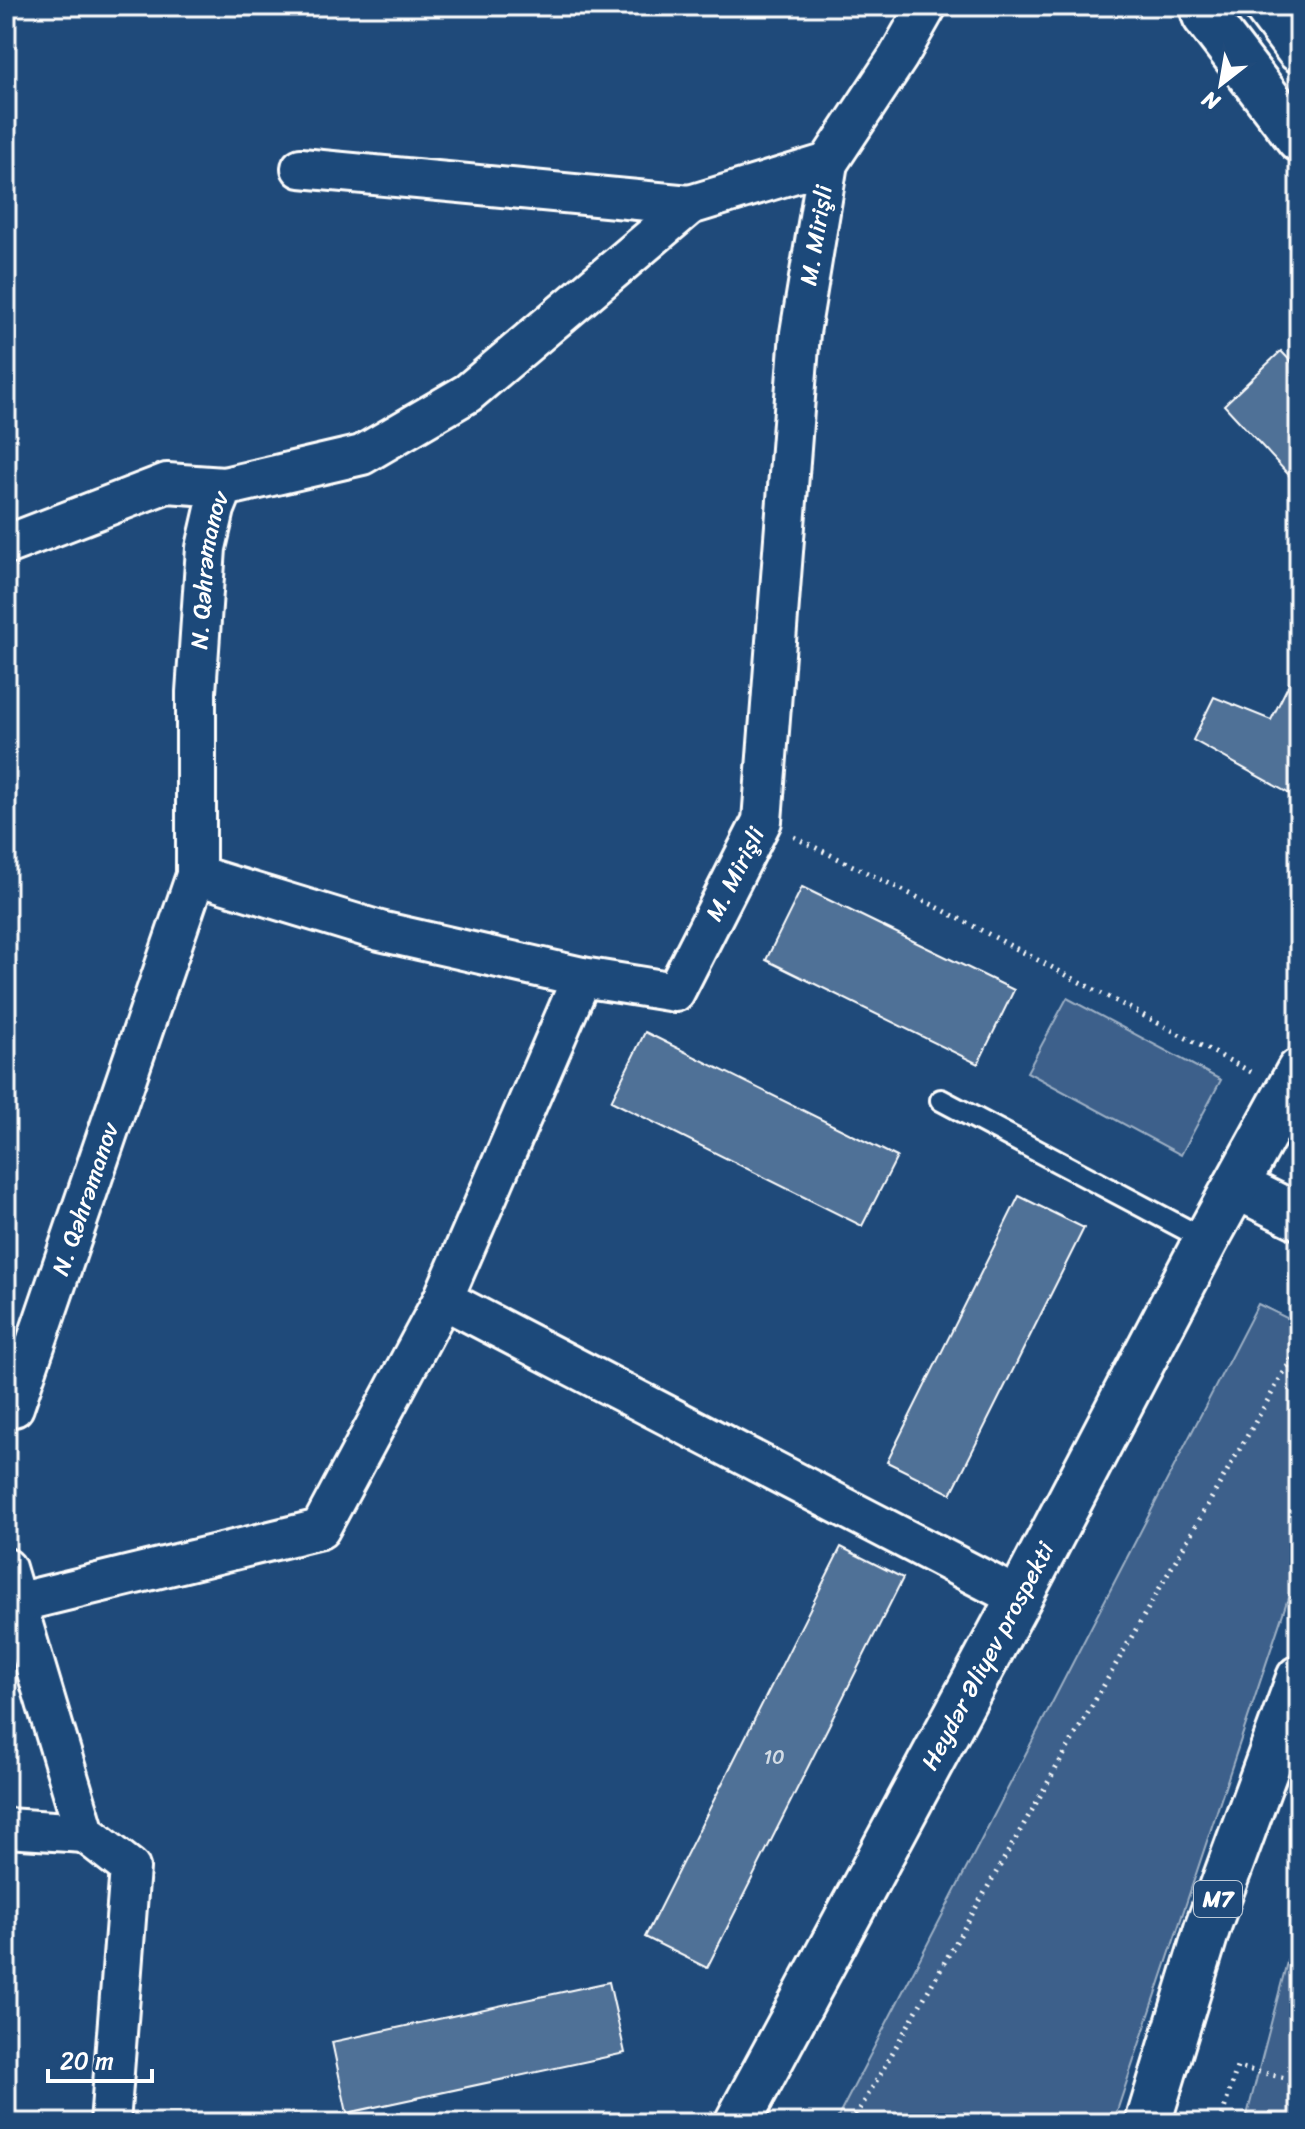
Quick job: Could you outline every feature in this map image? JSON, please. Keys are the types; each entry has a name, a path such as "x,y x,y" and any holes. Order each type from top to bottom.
{"highway":[{"path":"1202,6 1205,16 1299,139"},
{"path":"1266,6 1299,50"},
{"name":"Heydər Əliyev prospekti","path":"737,2123 1293,1081"},
{"path":"1236,1186 1299,1217"},
{"name":"M7","path":"1148,2123 1207,1929 1299,1678"}],"street":[{"path":"828,163 898,57 927,6"},
{"name":"N. Qəhrəmanov","path":"6,1408 14,1407 196,875 196,692 206,548 215,509 224,487 362,455 468,393 690,205 828,163"},
{"name":"M. Mirişli","path":"196,875 380,931 582,977 675,992 762,821 800,333 828,163"},
{"path":"301,168 690,205"},
{"path":"6,545 167,483 224,487"},
{"path":"85,1833 11,1586 320,1529 443,1299 582,977"},
{"path":"443,1299 1019,1598"},
{"path":"6,1828 85,1833 130,1868 110,2123"}],"lane":[{"path":"941,1100 1206,1240"}],"path":[{"path":"762,821 1293,1081"},
{"path":"852,2123 1299,1346"},
{"path":"1288,1958 1299,1959"},
{"path":"1220,2123 1237,2067 1299,2081"}],"shaded area":[{"path":"1067,998 1221,1080 1181,1155 1027,1072"},
{"path":"1258,1304 1299,1324 1299,1565 1113,2123 835,2123"},
{"path":"1299,1925 1299,2123 1245,2123 1288,1958"}],"building":[{"path":"1281,351 1299,370 1299,486 1224,405"},
{"path":"1299,664 1299,799 1193,740 1214,697 1271,720"},
{"path":"802,887 1014,990 978,1064 766,960"},
{"path":"645,1032 897,1157 862,1226 611,1101"},
{"path":"1019,1196 1084,1228 951,1494 887,1462"},
{"path":"841,1547 903,1578 707,1968 645,1937"},
{"path":"609,1982 625,2053 347,2113 332,2042"}]}
